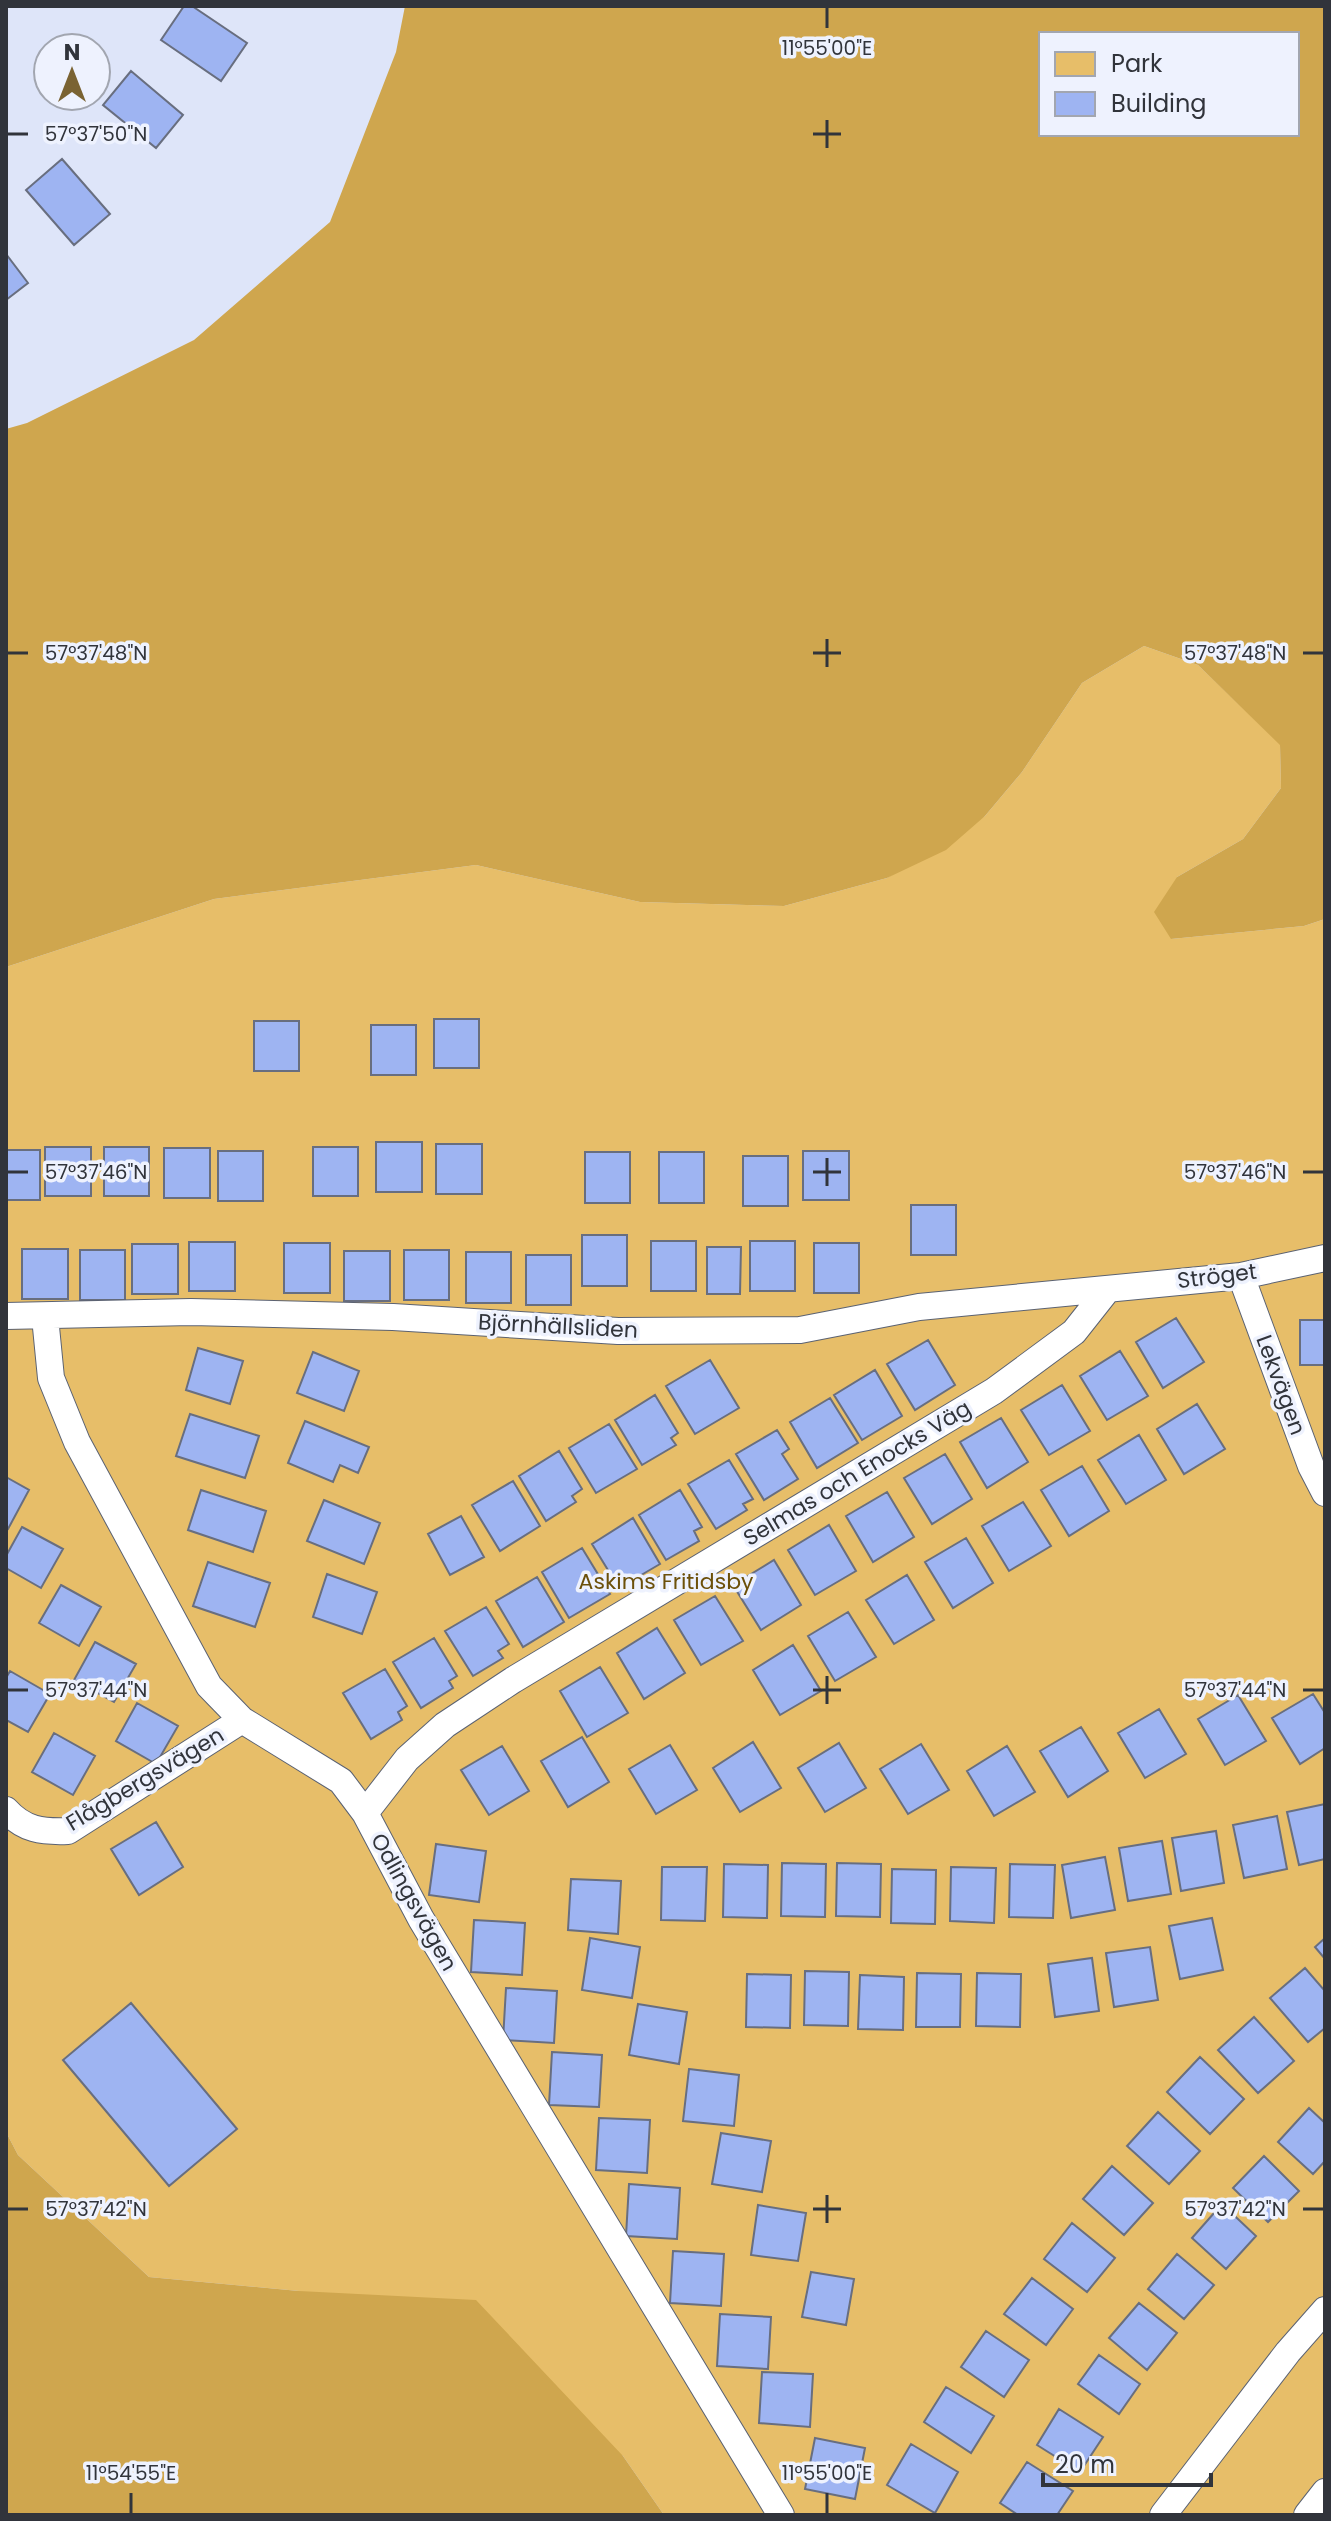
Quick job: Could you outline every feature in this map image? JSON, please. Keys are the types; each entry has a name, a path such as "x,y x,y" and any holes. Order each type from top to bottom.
{"lane":[{"name":"Ströget","path":"1108,1289 1241,1276 1325,1258"},
{"name":"Lekvägen","path":"1241,1276 1311,1466 1325,1493"},
{"name":"Björnhällsliden","path":"6,1316 191,1312 712,1333 800,1330 919,1307 1108,1289"},
{"name":"Selmas och Enocks Väg","path":"365,1813 407,1759 445,1725 513,1680 994,1391 1074,1332 1108,1289"},
{"name":"Odlingsvägen","path":"45,1317 51,1378 77,1442 209,1686 242,1720 341,1781 365,1813 421,1919 781,2515"},
{"name":"Flågbergsvägen","path":"6,1810 15,1820 38,1832 68,1831 242,1720"},
{"path":"1163,2515 1288,2352 1325,2310"},
{"path":"1307,2515 1325,2492"}],"green space":[{"name":"Askims Fritidsby","path":"1144,646 1198,665 1280,744 1281,788 1243,839 1177,877 1171,939 1304,926 1325,919 1325,2515 664,2515 623,2456 299,2291 149,2277 18,2155 6,2132 6,967 214,899 476,865 640,902 784,906 887,878 985,816 1022,772 1082,683"}],"shaded area":[{"path":"405,6 1325,6 1325,919 1304,926 1171,939 1154,912 1177,877 1243,839 1281,788 1280,745 1198,665 1144,646 1082,683 1022,772 985,816 946,850 887,878 784,906 640,902 476,865 214,899 6,967 6,429 27,423 194,340 330,222 396,52"},
{"path":"6,2132 18,2155 149,2277 299,2291 476,2300 623,2456 664,2515 6,2515"}],"building":[{"path":"184,6 192,6 247,43 221,81 161,40"},
{"path":"131,71 183,115 156,148 112,112 112,94"},
{"path":"62,159 110,214 74,245 26,190"},
{"path":"6,254 28,283 6,300"},
{"path":"434,1019 479,1019 479,1068 434,1068"},
{"path":"254,1021 299,1021 299,1071 254,1071"},
{"path":"371,1025 416,1025 416,1075 371,1075"},
{"path":"376,1142 422,1142 422,1192 376,1192"},
{"path":"436,1144 482,1144 482,1194 436,1194"},
{"path":"45,1147 91,1147 91,1196 45,1196"},
{"path":"104,1147 149,1147 149,1196 104,1196"},
{"path":"313,1147 358,1147 358,1196 313,1196"},
{"path":"164,1148 210,1148 210,1198 164,1198"},
{"path":"6,1150 40,1150 40,1200 6,1200"},
{"path":"218,1151 263,1151 263,1201 218,1201"},
{"path":"803,1151 849,1151 849,1200 803,1200"},
{"path":"585,1152 630,1152 630,1203 585,1203"},
{"path":"659,1152 704,1152 704,1203 659,1203"},
{"path":"743,1156 788,1156 788,1206 743,1206"},
{"path":"911,1205 956,1205 956,1255 911,1255"},
{"path":"582,1235 627,1235 627,1286 582,1286"},
{"path":"651,1241 696,1241 696,1291 651,1291"},
{"path":"750,1241 795,1241 795,1291 750,1291"},
{"path":"189,1242 235,1242 235,1291 189,1291"},
{"path":"284,1243 330,1243 330,1293 284,1293"},
{"path":"814,1243 859,1243 859,1293 814,1293"},
{"path":"132,1244 178,1244 178,1294 132,1294"},
{"path":"707,1247 741,1247 740,1294 707,1294"},
{"path":"22,1249 68,1249 68,1299 22,1299"},
{"path":"80,1250 125,1250 125,1300 80,1300"},
{"path":"404,1250 449,1250 449,1300 404,1300"},
{"path":"344,1251 390,1251 390,1301 344,1301"},
{"path":"466,1252 511,1252 511,1303 466,1303"},
{"path":"526,1255 571,1255 571,1305 526,1305"},
{"path":"1176,1318 1204,1362 1163,1388 1136,1342"},
{"path":"1300,1320 1325,1320 1325,1365 1300,1365"},
{"path":"928,1340 955,1385 915,1410 887,1364"},
{"path":"198,1348 243,1361 230,1404 186,1390"},
{"path":"1120,1351 1148,1396 1107,1420 1080,1376"},
{"path":"313,1352 359,1371 344,1411 297,1393"},
{"path":"710,1360 739,1408 695,1434 666,1386"},
{"path":"875,1370 902,1416 862,1440 834,1395"},
{"path":"1062,1385 1090,1431 1049,1455 1021,1410"},
{"path":"655,1395 678,1433 671,1438 676,1445 642,1465 615,1420"},
{"path":"830,1398 858,1443 817,1468 790,1422"},
{"path":"1197,1404 1225,1449 1184,1474 1157,1429"},
{"path":"190,1414 259,1436 245,1478 176,1456"},
{"path":"1001,1418 1028,1462 987,1488 960,1442"},
{"path":"305,1421 369,1447 358,1473 340,1465 333,1482 288,1463"},
{"path":"609,1424 637,1469 596,1493 569,1448"},
{"path":"777,1430 789,1449 782,1454 798,1479 764,1500 736,1454"},
{"path":"1139,1435 1166,1480 1126,1504 1098,1460"},
{"path":"559,1451 582,1489 572,1496 576,1502 546,1521 519,1476"},
{"path":"945,1454 972,1499 932,1524 904,1478"},
{"path":"729,1460 753,1499 743,1504 747,1510 716,1529 688,1484"},
{"path":"1082,1466 1109,1511 1069,1536 1041,1490"},
{"path":"6,1477 29,1490 8,1529 6,1528"},
{"path":"513,1481 540,1526 500,1551 472,1505"},
{"path":"201,1490 266,1511 253,1552 188,1530"},
{"path":"680,1490 702,1527 694,1531 699,1541 666,1560 639,1515"},
{"path":"887,1492 914,1537 873,1562 846,1516"},
{"path":"324,1500 380,1523 364,1564 307,1541"},
{"path":"1023,1502 1051,1546 1009,1571 982,1526"},
{"path":"461,1516 484,1557 450,1575 428,1534"},
{"path":"633,1518 660,1564 619,1588 592,1544"},
{"path":"829,1525 856,1571 815,1595 788,1550"},
{"path":"22,1527 63,1549 41,1588 6,1568 6,1556"},
{"path":"966,1538 993,1583 953,1608 925,1562"},
{"path":"582,1548 610,1594 569,1618 542,1572"},
{"path":"774,1560 801,1605 761,1630 733,1585"},
{"path":"208,1562 270,1583 255,1627 193,1606"},
{"path":"327,1574 377,1592 362,1634 313,1617"},
{"path":"907,1575 934,1620 894,1644 866,1600"},
{"path":"537,1577 564,1622 523,1647 496,1601"},
{"path":"61,1585 101,1607 79,1646 39,1623"},
{"path":"715,1596 743,1641 701,1665 674,1620"},
{"path":"486,1607 509,1644 498,1651 503,1658 473,1676 445,1631"},
{"path":"848,1612 876,1657 835,1681 808,1636"},
{"path":"657,1628 685,1673 644,1699 617,1653"},
{"path":"434,1638 457,1676 449,1681 453,1688 421,1708 393,1662"},
{"path":"95,1642 136,1664 114,1702 74,1680"},
{"path":"793,1645 821,1691 780,1715 753,1670"},
{"path":"600,1667 628,1713 587,1737 560,1691"},
{"path":"385,1669 407,1706 398,1712 402,1720 371,1739 343,1693"},
{"path":"10,1671 50,1694 28,1732 6,1720 6,1678"},
{"path":"1313,1694 1325,1713 1325,1748 1300,1764 1272,1718"},
{"path":"1238,1695 1266,1741 1225,1765 1198,1719"},
{"path":"137,1703 178,1726 156,1764 116,1741"},
{"path":"1159,1709 1186,1754 1145,1778 1118,1733"},
{"path":"1081,1727 1108,1771 1068,1797 1040,1751"},
{"path":"54,1733 95,1756 73,1795 32,1772"},
{"path":"582,1737 609,1782 568,1807 541,1761"},
{"path":"753,1742 781,1788 740,1812 713,1768"},
{"path":"839,1743 866,1788 825,1812 798,1768"},
{"path":"921,1744 949,1790 908,1814 880,1769"},
{"path":"670,1745 697,1790 656,1814 629,1769"},
{"path":"502,1746 529,1791 489,1815 461,1770"},
{"path":"1007,1746 1035,1792 994,1816 967,1771"},
{"path":"1325,1804 1325,1859 1299,1865 1287,1812"},
{"path":"1277,1816 1287,1869 1244,1878 1233,1825"},
{"path":"156,1822 183,1867 139,1895 111,1849"},
{"path":"1216,1831 1224,1883 1181,1891 1172,1838"},
{"path":"1162,1841 1171,1894 1128,1901 1119,1848"},
{"path":"436,1844 486,1851 479,1902 429,1895"},
{"path":"1105,1857 1115,1910 1071,1918 1062,1865"},
{"path":"782,1863 826,1864 825,1917 781,1916"},
{"path":"837,1863 881,1864 880,1917 836,1916"},
{"path":"724,1864 768,1865 767,1918 723,1917"},
{"path":"1010,1864 1055,1865 1053,1918 1009,1917"},
{"path":"662,1867 707,1867 705,1921 661,1920"},
{"path":"951,1867 996,1868 994,1923 950,1921"},
{"path":"892,1869 936,1870 935,1924 891,1923"},
{"path":"571,1879 621,1881 618,1934 568,1930"},
{"path":"1212,1918 1223,1970 1180,1979 1169,1926"},
{"path":"474,1920 525,1923 522,1975 471,1972"},
{"path":"590,1938 640,1947 632,1998 582,1990"},
{"path":"1325,1938 1325,1959 1315,1947"},
{"path":"1150,1947 1158,2000 1114,2007 1106,1953"},
{"path":"1092,1958 1099,2011 1055,2017 1048,1964"},
{"path":"1305,1968 1325,1991 1325,2028 1308,2042 1270,1998"},
{"path":"805,1971 849,1972 848,2026 804,2025"},
{"path":"917,1973 961,1974 960,2027 916,2027"},
{"path":"977,1973 1021,1974 1020,2027 976,2026"},
{"path":"747,1974 791,1975 790,2028 746,2027"},
{"path":"860,1975 904,1977 903,2030 858,2029"},
{"path":"506,1988 557,1991 554,2043 503,2040"},
{"path":"131,2003 237,2129 169,2186 63,2060"},
{"path":"638,2004 687,2012 679,2064 629,2055"},
{"path":"1254,2017 1294,2061 1258,2093 1218,2050"},
{"path":"552,2052 602,2055 599,2107 549,2105"},
{"path":"1200,2057 1244,2099 1210,2134 1167,2092"},
{"path":"689,2069 739,2075 734,2126 683,2121"},
{"path":"1309,2108 1325,2123 1325,2161 1313,2174 1278,2142"},
{"path":"1158,2112 1200,2151 1169,2184 1127,2146"},
{"path":"599,2118 650,2120 647,2173 596,2170"},
{"path":"721,2133 771,2141 762,2192 712,2184"},
{"path":"1264,2156 1299,2191 1268,2222 1233,2188"},
{"path":"1112,2166 1153,2203 1124,2235 1083,2199"},
{"path":"629,2184 680,2188 677,2239 626,2236"},
{"path":"1222,2204 1256,2236 1226,2269 1192,2238"},
{"path":"758,2205 806,2213 798,2261 751,2255"},
{"path":"1072,2223 1115,2258 1087,2292 1044,2259"},
{"path":"673,2251 724,2254 721,2306 670,2303"},
{"path":"1177,2254 1214,2285 1184,2319 1148,2289"},
{"path":"811,2272 854,2279 846,2325 802,2317"},
{"path":"1032,2278 1073,2309 1046,2345 1004,2314"},
{"path":"1139,2303 1177,2333 1147,2370 1109,2338"},
{"path":"720,2314 771,2317 768,2369 717,2366"},
{"path":"986,2331 1029,2360 1004,2397 961,2367"},
{"path":"1099,2355 1140,2384 1119,2414 1078,2384"},
{"path":"762,2372 813,2374 810,2427 759,2423"},
{"path":"946,2387 994,2416 971,2453 924,2422"},
{"path":"1059,2409 1103,2437 1080,2472 1037,2445"},
{"path":"815,2438 865,2448 855,2499 805,2489"},
{"path":"911,2444 958,2472 935,2513 887,2485"},
{"path":"1027,2462 1073,2491 1057,2515 1018,2515 1000,2503"}]}
